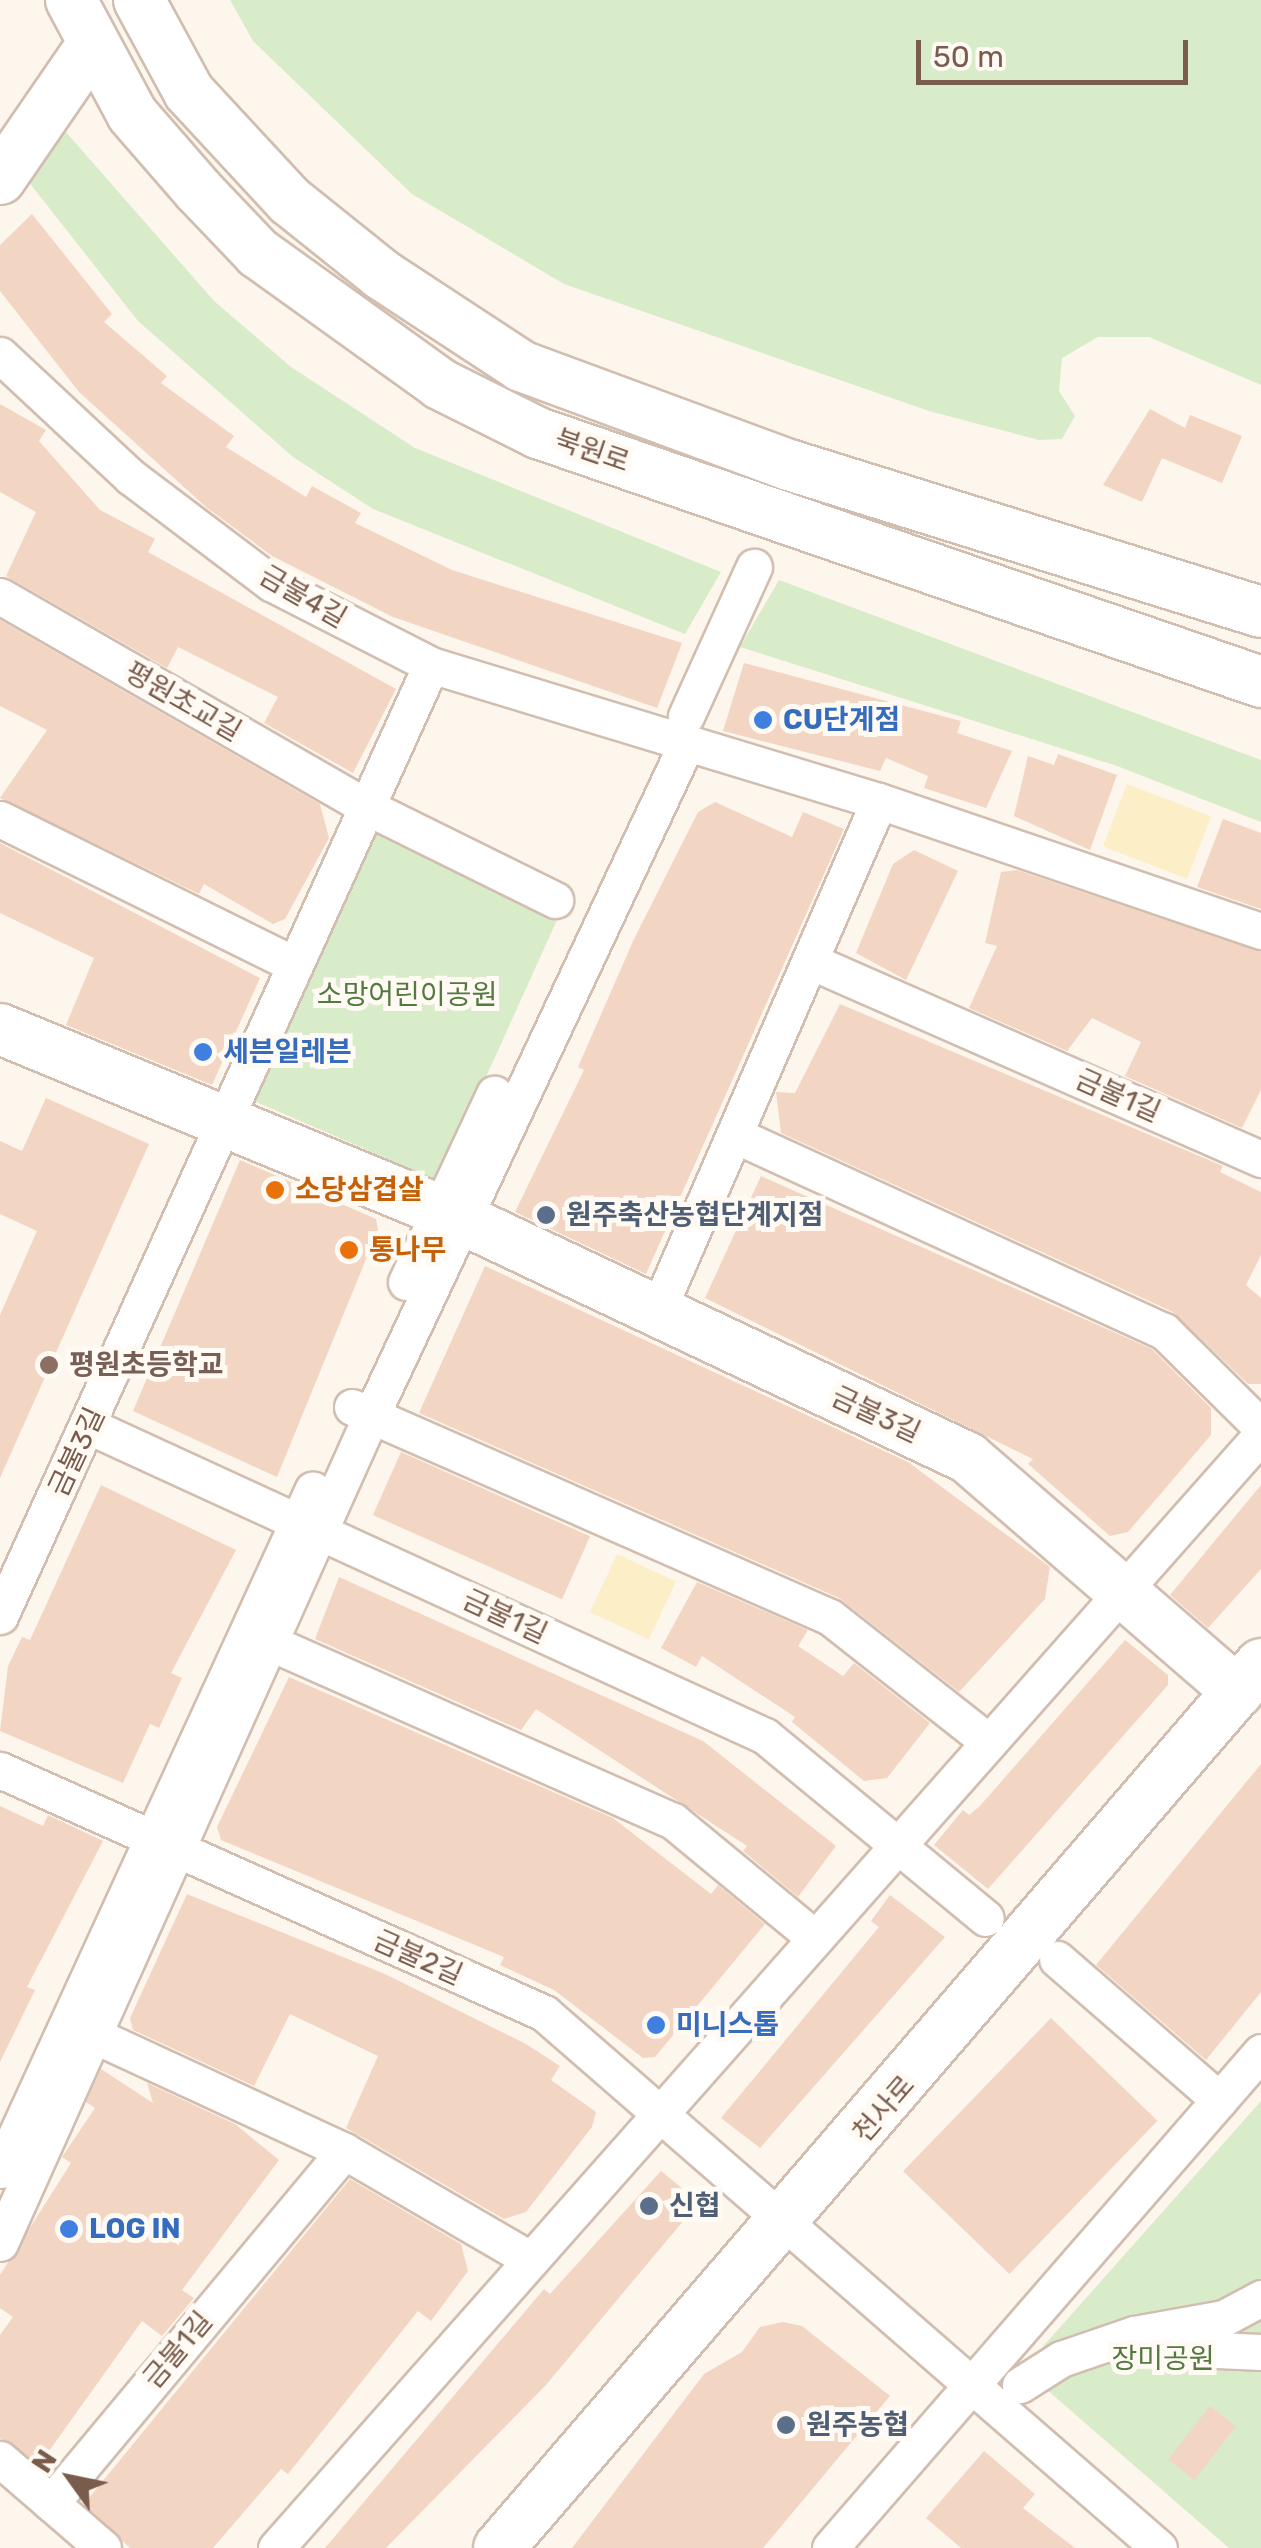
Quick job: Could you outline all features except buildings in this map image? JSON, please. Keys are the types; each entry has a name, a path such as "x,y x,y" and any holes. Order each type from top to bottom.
{"street":[{"name":"북원로","path":"71,0 132,114 258,253 440,384 538,433 1261,682"},
{"name":"북원로","path":"139,0 189,92 290,201 380,274 521,366 790,465 1261,612"},
{"path":"0,179 92,45"},
{"name":"금불4길","path":"0,355 131,476 271,582 431,666 678,734 1261,931"},
{"path":"0,2243 82,2029 164,1845 450,1215 754,567"},
{"name":"평원초교길","path":"0,596 367,806 555,900"},
{"path":"227,1123 293,964 431,666"},
{"path":"657,1312 880,801"},
{"path":"0,818 293,964"},
{"name":"금불1길","path":"810,960 1261,1159"},
{"name":"금불3길","path":"0,1028 450,1215 968,1458 1122,1589 1253,1689"},
{"name":"금불3길","path":"0,1616 227,1123"},
{"path":"276,2548 663,2116 1261,1431 1164,1331 735,1135"},
{"path":"360,1411 830,1617 989,1742"},
{"name":"금불1길","path":"88,1426 766,1736 986,1918"},
{"path":"260,1639 673,1821 816,1938"},
{"name":"천사로","path":"499,2548 1253,1689"},
{"name":"금불2길","path":"0,1770 544,2013 783,2227 1159,2548"},
{"path":"1057,1959 1219,2100"},
{"path":"82,2029 344,2152 531,2260"},
{"path":"0,2170 82,2029"},
{"path":"830,2548 1261,2052"},
{"name":"금불1길","path":"51,2503 344,2152"},
{"path":"1020,2385 1102,2344 1224,2318 1261,2298"},
{"path":"1102,2344 1261,2352"},
{"path":"0,2459 103,2548"}],"green space":[{"path":"230,0 1261,0 1261,385 1149,337 1098,337 1062,358 1059,391 1075,416 1062,439 1039,440 929,411 564,284 412,194 253,41"},
{"path":"65,131 214,301 291,367 415,448 721,572 685,634 373,509 293,457 138,321 17,167"},
{"path":"779,580 1261,760 1261,822 1117,766 740,647"},
{"name":"소망어린이공원","path":"377,815 566,900 439,1181 254,1101 303,967"},
{"name":"장미공원","path":"1261,2101 1261,2548 1229,2548 1023,2369"}],"sand":[{"path":"1127,784 1211,816 1187,879 1103,847"},
{"path":"617,1554 676,1581 649,1639 590,1612"}],"place":[{"name":"CU단계점","path":"763,720"},
{"name":"세븐일레븐","path":"203,1052"},
{"name":"소당삼겹살","path":"275,1190"},
{"name":"원주축산농협단계지점","path":"546,1215"},
{"name":"통나무","path":"349,1250"},
{"name":"평원초등학교","path":"49,1365"},
{"name":"미니스톱","path":"656,2025"},
{"name":"신협","path":"649,2206"},
{"name":"LOG IN","path":"69,2229"},
{"name":"원주농협","path":"786,2425"}]}
